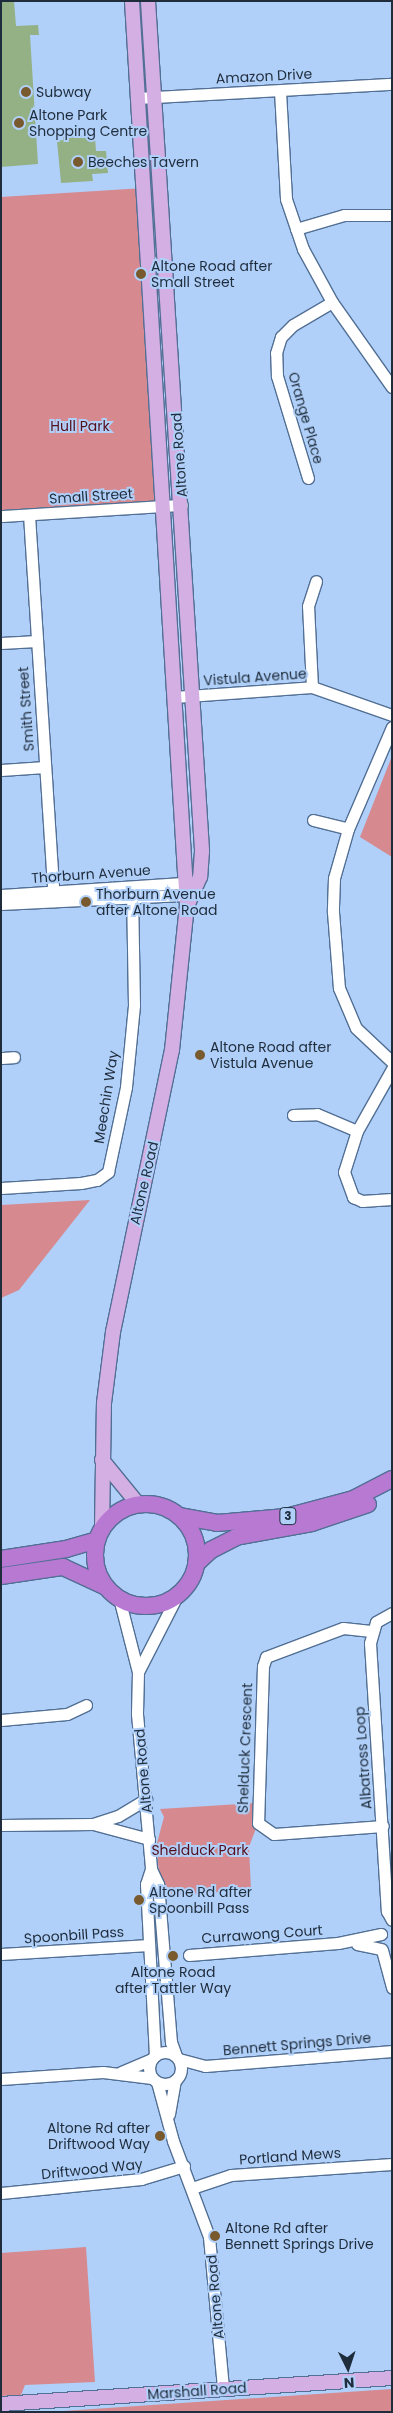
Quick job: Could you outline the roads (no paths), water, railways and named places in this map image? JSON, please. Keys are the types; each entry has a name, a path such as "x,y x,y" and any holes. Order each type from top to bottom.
{"highway":[{"name":"3","path":"179,1516 217,1523 286,1516 353,1499 392,1479"},
{"name":"3","path":"196,1564 211,1550 236,1538 330,1518 392,1491"},
{"path":"1,1576 63,1567 106,1587 119,1598 136,1605 154,1605 178,1594 190,1581 196,1564 194,1538 179,1516 156,1504 138,1504 113,1515 99,1534 95,1563 106,1587"},
{"path":"1,1559 66,1549 99,1534"}],"main road":[{"name":"Altone Road","path":"99,1534 103,1419 122,1278 172,1050 184,894 164,506 132,1"},
{"name":"Altone Road","path":"148,1 194,696 202,864 184,894"},
{"path":"102,1460 138,1504"},
{"name":"Marshall Road","path":"1,2404 392,2378"}],"street":[{"name":"Amazon Drive","path":"138,98 392,84"},
{"path":"280,91 286,198 296,229 332,302 392,388"},
{"path":"296,229 344,216 392,215"},
{"name":"Orange Place","path":"308,478 277,376 276,353 281,337 293,325 332,302"},
{"name":"Small Street","path":"1,516 182,505"},
{"name":"Smith Street","path":"29,515 53,896"},
{"path":"312,687 308,606 316,581"},
{"path":"1,643 37,641"},
{"name":"Vistula Avenue","path":"174,697 312,687 392,715"},
{"path":"392,727 348,829 334,878 339,988 356,1028 392,1062"},
{"path":"1,770 45,767"},
{"path":"313,820 348,829"},
{"name":"Thorburn Avenue","path":"1,894 53,896 132,892 184,894"},
{"name":"Meechin Way","path":"1,1188 81,1183 97,1180 108,1172 126,1087 133,1014 132,892"},
{"name":"Thorburn Avenue","path":"1,904 53,896"},
{"path":"1,1058 14,1056"},
{"path":"392,1069 358,1131 346,1161 347,1185 353,1197 362,1201 392,1199"},
{"path":"293,1114 317,1114 358,1131"},
{"name":"Altone Road","path":"138,1672 178,1594"},
{"name":"Altone Road","path":"119,1598 138,1672 137,1714 146,1799 150,1869 146,1884 154,2057"},
{"path":"371,1631 376,1622 392,1613"},
{"name":"Shelduck Crescent","path":"371,1631 342,1628 266,1657 263,1666 258,1822 274,1834 383,1826"},
{"name":"Albatross Loop","path":"371,1631 390,1915 385,1932 385,1951 392,1988"},
{"path":"1,1720 67,1714 86,1705"},
{"path":"93,1824 118,1816 146,1799"},
{"path":"1,1825 93,1824 148,1839"},
{"name":"Altone Road","path":"150,1869 158,1884 171,2042 177,2058"},
{"path":"338,1944 385,1932"},
{"path":"338,1944 385,1951"},
{"name":"Currawong Court","path":"189,1955 338,1944"},
{"name":"Spoonbill Pass","path":"1,1954 149,1945"},
{"name":"Bennett Springs Drive","path":"177,2079 205,2066 392,2051"},
{"path":"1,2079 120,2073 155,2080 177,2079 177,2058 164,2052 120,2073"},
{"path":"154,2057 149,2068 155,2080"},
{"name":"Bennett Springs Drive","path":"177,2058 205,2066"},
{"name":"Altone Road","path":"168,2121 177,2079"},
{"name":"Altone Road","path":"155,2080 213,2256 223,2389"},
{"name":"Portland Mews","path":"192,2188 231,2175 392,2164"},
{"name":"Driftwood Way","path":"1,2193 141,2179 184,2166"}],"place":[{"name":"Subway","path":"26,92"},
{"name":"Altone Park Shopping Centre","path":"19,123"},
{"name":"Beeches Tavern","path":"78,162"},
{"name":"Altone Road after Small Street","path":"141,274"},
{"name":"Thorburn Avenue after Altone Road","path":"86,902"},
{"name":"Altone Road after Vistula Avenue","path":"200,1055"},
{"name":"Altone Rd after Spoonbill Pass","path":"139,1900"},
{"name":"Altone Road after Tattler Way","path":"173,1956"},
{"name":"Altone Rd after Driftwood Way","path":"160,2136"},
{"name":"Altone Rd after Bennett Springs Drive","path":"215,2236"}],"park label":[{"name":"Hull Park","path":"80,426"},
{"name":"Shelduck Park","path":"200,1850"}]}
